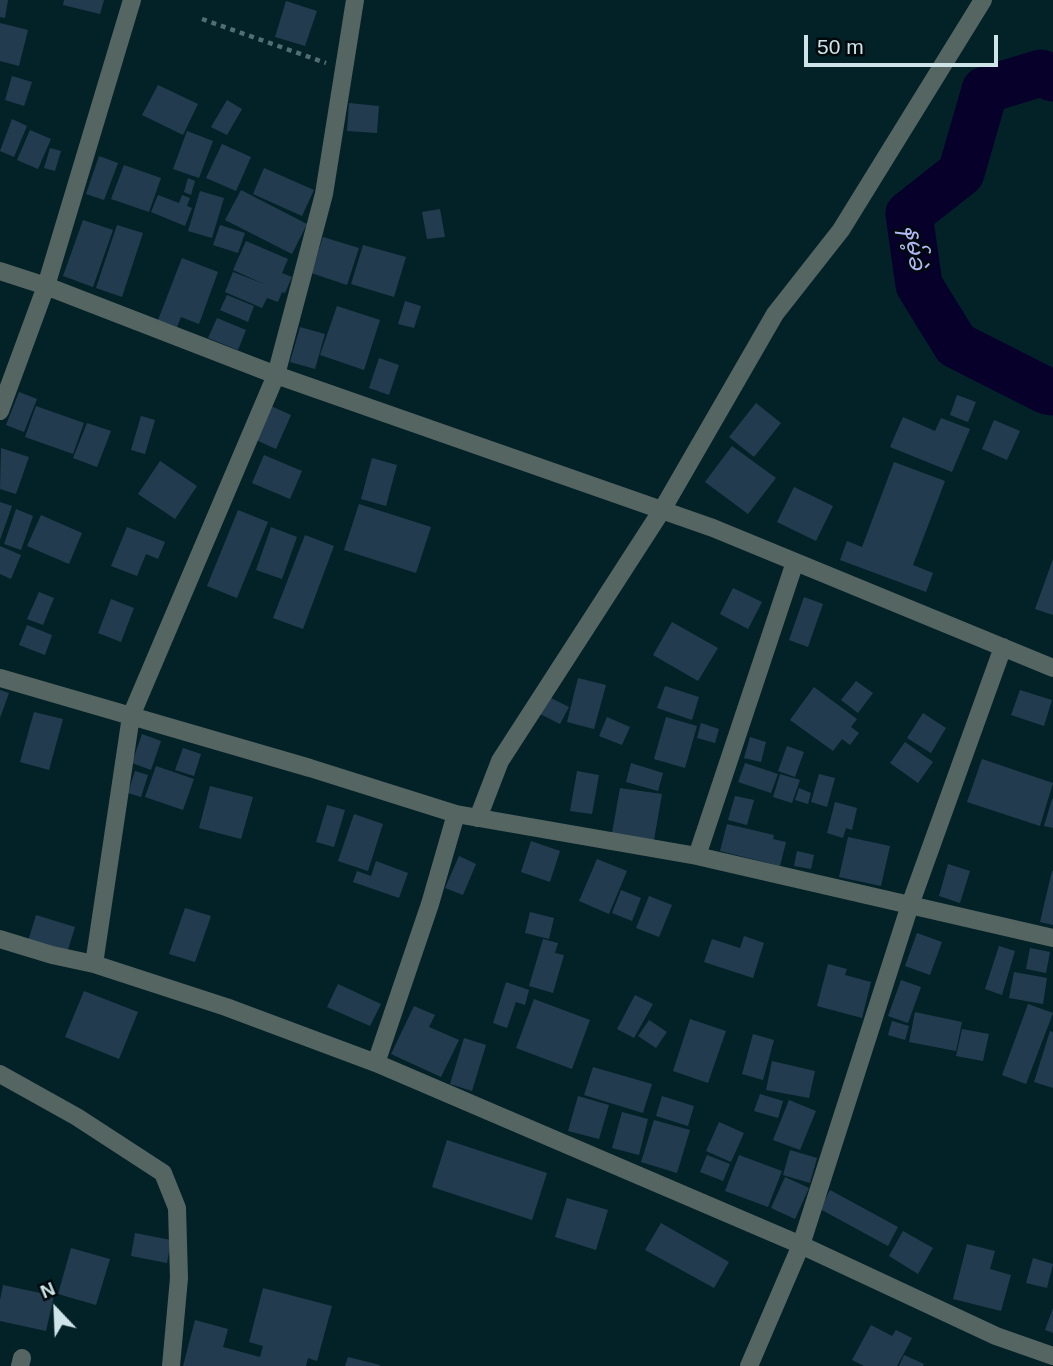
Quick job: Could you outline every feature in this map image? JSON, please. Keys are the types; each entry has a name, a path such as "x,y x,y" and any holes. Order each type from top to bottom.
{"street":[{"path":"0,411 46,286 132,0"},
{"path":"94,964 131,716 276,375 324,194 355,0"},
{"path":"478,818 500,761 662,510 775,314 841,230 983,0"},
{"path":"0,271 46,286 276,375 713,528 1053,668"},
{"path":"697,856 794,562"},
{"path":"748,1366 801,1245 910,905 1003,647"},
{"path":"0,678 310,768 456,814 697,856 1053,938"},
{"path":"376,1063 430,904 456,814"},
{"path":"0,939 52,956 94,964 226,1007 376,1063 801,1245 996,1336 1053,1356"},
{"path":"0,1074 77,1117 163,1173 177,1208 178,1278 171,1366"}],"path":[{"path":"202,19 344,70"}],"building":[{"path":"0,0 8,0 5,18 0,17"},
{"path":"64,0 104,0 100,14 63,5"},
{"path":"286,1 317,11 305,46 275,37"},
{"path":"0,23 28,30 19,66 0,61"},
{"path":"12,76 32,82 24,106 5,100"},
{"path":"158,85 198,104 183,135 142,115"},
{"path":"227,100 242,109 227,135 211,127"},
{"path":"349,103 379,106 377,133 347,131"},
{"path":"12,119 27,126 14,157 0,151"},
{"path":"30,130 51,139 38,169 17,160"},
{"path":"187,131 213,141 199,178 173,169"},
{"path":"222,144 251,157 236,191 206,178"},
{"path":"50,148 61,151 55,171 44,168"},
{"path":"99,156 118,163 104,200 86,194"},
{"path":"124,165 161,178 149,212 111,199"},
{"path":"264,168 314,190 302,216 253,194"},
{"path":"188,178 195,181 191,195 184,192"},
{"path":"241,190 307,224 292,254 225,220"},
{"path":"200,191 224,198 212,238 188,231"},
{"path":"158,195 179,203 182,195 190,198 187,206 192,208 185,226 151,212"},
{"path":"440,209 445,237 427,239 422,212"},
{"path":"83,220 113,230 93,287 63,276"},
{"path":"117,225 143,233 122,297 96,288"},
{"path":"220,225 245,233 238,253 213,245"},
{"path":"323,237 359,248 347,285 311,273"},
{"path":"246,241 288,259 282,273 292,277 285,293 282,292 278,302 267,298 262,308 225,292 233,272 264,284 233,270"},
{"path":"363,245 406,257 394,297 351,284"},
{"path":"182,258 218,272 199,324 181,317 177,327 158,320"},
{"path":"227,295 254,306 248,322 220,310"},
{"path":"405,301 421,306 414,328 398,324"},
{"path":"337,306 380,320 364,370 320,355"},
{"path":"217,318 246,330 238,350 208,338"},
{"path":"300,327 325,334 315,369 290,362"},
{"path":"379,358 399,365 389,395 369,388"},
{"path":"19,392 37,399 24,432 6,425"},
{"path":"957,395 976,402 968,422 950,415"},
{"path":"756,403 781,423 754,457 729,437"},
{"path":"36,406 84,423 73,454 25,437"},
{"path":"271,406 291,415 276,449 256,440"},
{"path":"141,416 155,420 145,454 131,450"},
{"path":"903,417 935,431 941,418 970,429 952,472 890,447"},
{"path":"994,420 1020,431 1007,460 982,449"},
{"path":"87,423 111,431 97,467 73,458"},
{"path":"732,446 776,478 748,514 705,482"},
{"path":"1,448 29,457 16,494 0,489"},
{"path":"264,455 302,471 290,499 252,483"},
{"path":"372,458 397,465 386,506 361,499"},
{"path":"160,461 197,486 175,519 138,494"},
{"path":"894,462 945,481 913,565 933,573 926,592 840,560 847,541 862,547"},
{"path":"794,487 833,506 816,541 777,522"},
{"path":"0,502 12,506 0,540"},
{"path":"359,504 431,527 416,573 344,550"},
{"path":"16,509 33,516 21,550 4,544"},
{"path":"238,510 268,522 237,598 207,586"},
{"path":"41,515 82,533 69,564 27,546"},
{"path":"127,527 165,542 158,559 146,554 137,576 111,566"},
{"path":"271,527 297,537 282,579 256,570"},
{"path":"305,535 334,546 303,629 273,618"},
{"path":"0,546 21,555 11,579 0,574"},
{"path":"1053,559 1053,615 1035,609"},
{"path":"733,588 762,602 748,629 720,614"},
{"path":"39,592 54,598 43,625 27,619"},
{"path":"804,597 823,604 808,647 789,640"},
{"path":"111,599 134,608 121,642 98,633"},
{"path":"672,622 718,648 698,681 653,655"},
{"path":"27,625 52,635 45,655 19,645"},
{"path":"578,678 606,685 594,729 567,722"},
{"path":"856,681 873,693 858,713 841,700"},
{"path":"665,686 699,697 692,720 657,708"},
{"path":"814,687 857,719 851,727 859,733 850,745 842,739 833,751 790,720"},
{"path":"0,690 9,693 0,718"},
{"path":"1020,690 1052,700 1044,726 1011,715"},
{"path":"549,697 569,707 560,724 540,714"},
{"path":"34,712 63,719 49,770 20,762"},
{"path":"923,713 946,728 931,753 907,738"},
{"path":"607,717 630,727 622,745 599,736"},
{"path":"666,717 697,726 685,768 654,759"},
{"path":"701,723 719,729 715,743 697,738"},
{"path":"142,734 161,741 151,770 132,763"},
{"path":"750,737 766,742 761,762 744,758"},
{"path":"905,742 933,762 918,783 890,763"},
{"path":"787,746 804,752 795,777 778,771"},
{"path":"183,748 201,754 194,776 175,770"},
{"path":"982,759 1053,783 1040,826 967,802"},
{"path":"631,763 663,773 658,791 626,782"},
{"path":"745,763 778,774 771,793 738,782"},
{"path":"156,766 194,779 183,810 145,797"},
{"path":"135,771 148,775 141,797 128,793"},
{"path":"577,771 599,775 592,814 570,811"},
{"path":"780,774 800,780 792,803 773,797"},
{"path":"819,774 835,778 827,807 811,802"},
{"path":"210,786 253,797 241,839 199,828"},
{"path":"620,788 662,794 654,840 612,833"},
{"path":"799,788 811,793 808,804 795,800"},
{"path":"735,796 754,800 747,825 728,820"},
{"path":"1053,799 1053,828 1044,826"},
{"path":"835,802 857,808 852,830 846,828 843,838 827,833"},
{"path":"327,805 345,810 334,847 316,842"},
{"path":"354,814 383,824 368,871 338,861"},
{"path":"727,824 774,835 773,839 786,842 780,866 720,851"},
{"path":"848,837 890,846 881,886 839,877"},
{"path":"531,841 560,851 550,882 521,872"},
{"path":"797,851 814,855 811,869 794,866"},
{"path":"459,856 476,864 463,895 445,888"},
{"path":"597,859 627,871 609,914 579,901"},
{"path":"376,861 408,873 399,898 353,882 357,871 371,876"},
{"path":"948,864 970,871 960,903 939,896"},
{"path":"1053,871 1053,925 1040,922"},
{"path":"621,890 641,898 632,921 612,913"},
{"path":"649,896 672,905 659,937 636,928"},
{"path":"185,908 211,916 195,962 169,954"},
{"path":"530,912 554,918 549,939 525,933"},
{"path":"36,915 75,927 67,953 28,941"},
{"path":"917,933 942,942 930,975 905,966"},
{"path":"744,936 764,943 753,978 704,962 712,939 740,948"},
{"path":"543,939 558,943 555,953 564,955 553,993 529,986"},
{"path":"999,946 1015,951 1002,995 985,989"},
{"path":"1030,948 1050,952 1046,973 1026,969"},
{"path":"828,964 847,969 845,975 871,982 862,1018 817,1006"},
{"path":"1014,972 1047,978 1043,1004 1009,998"},
{"path":"901,980 921,987 908,1023 888,1016"},
{"path":"506,982 529,990 525,1005 516,1002 507,1028 493,1023"},
{"path":"338,984 381,1004 370,1026 327,1007"},
{"path":"84,991 138,1012 119,1059 65,1037"},
{"path":"635,995 653,1004 634,1038 617,1029"},
{"path":"534,999 590,1020 572,1069 516,1048"},
{"path":"1028,1004 1053,1013 1026,1084 1002,1075"},
{"path":"414,1006 435,1015 429,1027 459,1040 441,1077 391,1054"},
{"path":"915,1012 962,1022 956,1051 909,1042"},
{"path":"690,1019 726,1031 708,1083 673,1071"},
{"path":"649,1020 667,1032 656,1048 638,1036"},
{"path":"892,1021 909,1026 905,1040 888,1035"},
{"path":"962,1029 989,1034 983,1061 956,1056"},
{"path":"1050,1031 1053,1032 1053,1088 1034,1082"},
{"path":"753,1034 774,1040 763,1080 742,1074"},
{"path":"464,1038 486,1045 472,1091 450,1084"},
{"path":"772,1061 815,1071 809,1098 766,1090"},
{"path":"593,1067 652,1084 643,1113 584,1095"},
{"path":"760,1094 783,1101 778,1118 754,1111"},
{"path":"578,1096 609,1105 599,1139 568,1131"},
{"path":"662,1096 694,1106 688,1126 656,1116"},
{"path":"789,1100 816,1111 800,1150 773,1140"},
{"path":"622,1112 648,1119 639,1155 612,1148"},
{"path":"654,1120 690,1130 677,1173 641,1162"},
{"path":"719,1122 744,1133 731,1162 706,1151"},
{"path":"447,1140 547,1173 532,1220 432,1187"},
{"path":"790,1150 817,1158 810,1183 783,1175"},
{"path":"707,1155 730,1164 723,1181 700,1172"},
{"path":"739,1155 782,1171 768,1207 725,1191"},
{"path":"785,1177 809,1188 795,1219 771,1208"},
{"path":"830,1190 898,1227 888,1246 820,1209"},
{"path":"567,1198 608,1210 596,1250 555,1237"},
{"path":"661,1223 729,1262 714,1288 645,1250"},
{"path":"903,1231 933,1248 918,1274 889,1256"},
{"path":"135,1233 171,1240 167,1263 131,1256"},
{"path":"967,1244 995,1251 990,1269 1011,1275 1001,1311 953,1299"},
{"path":"71,1248 110,1259 96,1305 58,1294"},
{"path":"1033,1258 1053,1264 1047,1288 1026,1283"},
{"path":"3,1285 54,1296 46,1331 0,1321"},
{"path":"263,1288 332,1306 317,1361 308,1358 306,1366 183,1366 195,1320 228,1329 223,1347 260,1357 263,1346 249,1342"},
{"path":"1053,1308 1053,1333 1045,1330"},
{"path":"871,1325 892,1336 896,1330 912,1338 897,1366 864,1366 852,1360"},
{"path":"904,1355 924,1364 923,1366 899,1366"},
{"path":"348,1357 380,1365 380,1366 345,1366"}],"waterway":[{"name":"နမ့်ခဲ","path":"1053,78 1041,73 985,90 961,173 909,214 919,285 956,345 1053,392"}]}
